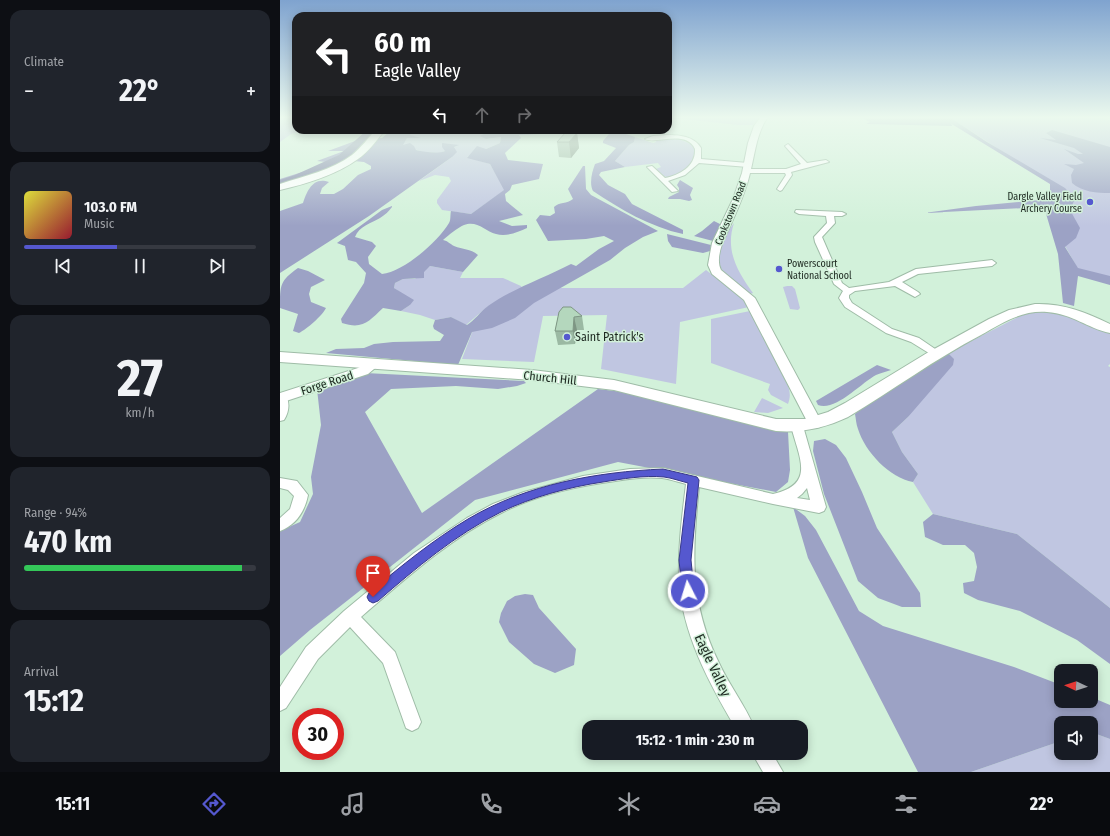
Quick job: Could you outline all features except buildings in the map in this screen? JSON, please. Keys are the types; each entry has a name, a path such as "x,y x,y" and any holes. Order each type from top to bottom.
{"main road":[{"path":"280,187 316,175 346,162 358,154"},
{"name":"Church Hill","path":"280,357 532,375 614,385 776,425 797,426 815,423 837,416 936,353 1018,310 1051,308 1068,311 1084,316 1110,329"}],"street":[{"path":"664,180 675,178 690,170 697,161 698,154"},
{"name":"Cookstown Road","path":"750,154 738,199 717,243 713,265 716,272 749,298 815,423"},
{"path":"794,154 806,165"},
{"path":"697,161 747,168 787,171 806,165 826,162"},
{"path":"650,167 674,191"},
{"path":"773,181 782,186 789,174 787,171"},
{"path":"799,212 842,214"},
{"path":"830,214 832,223 818,237 819,242 838,284 848,291 883,286 916,272 992,263"},
{"path":"895,282 915,294"},
{"path":"848,291 844,298 848,305 889,331 916,340 936,353"},
{"name":"Forge Road","path":"281,398 363,371 373,364"},
{"path":"280,417 283,411 281,398"},
{"path":"280,702 312,653 350,616 419,558 466,526 498,508 524,498 584,481 630,474 663,473 773,499 819,507 797,426"},
{"path":"773,499 791,495 804,485 809,471"},
{"name":"Eagle Valley","path":"693,480 685,560 691,608 703,651 741,720"},
{"path":"280,483 292,485 302,495 301,504 284,523 280,525"},
{"path":"350,616 389,658 412,722"},
{"path":"766,760 774,772"}],"shaded area":[{"path":"336,154 351,154 342,161 334,164 329,165 324,164 326,162 317,161"},
{"path":"360,154 455,154 369,216 280,273 280,211 303,203 306,194 315,183 319,181 329,182 322,188 320,194 334,194 343,189 358,175 371,169 371,166 364,162 354,161"},
{"path":"452,154 474,154 467,157 490,164 505,190 471,214 442,210 437,203 437,200 451,181 449,177 435,175 419,181 452,157"},
{"path":"470,154 505,154 508,160 543,164 539,179 512,185 510,190 505,194 506,201 523,215 499,221 512,226 527,225 527,228 512,234 500,235 473,224 461,226 443,240 454,246 472,251 478,255 463,272 430,266 424,272 424,278 403,279 395,283 394,288 414,300 410,305 401,311 383,308 361,325 349,325 342,323 341,319 364,283 366,273 356,262 348,260 345,246 337,243 382,210 392,206 384,216 359,230 355,237 372,242 376,246 368,257 369,264 382,274 400,268 410,262 429,247 444,231 450,222 451,211 471,214 504,190 490,164 467,158"},
{"path":"610,154 621,154 615,161 625,167 601,172 599,175 608,185 625,194 632,204 683,230 683,234 659,227 636,217 593,191 591,181 595,164 604,161"},
{"path":"621,154 695,154 694,160 688,168 680,174 672,177 664,176 656,169 661,167 658,163 625,167 615,161"},
{"path":"1001,154 1007,154 1065,188 1075,199 1070,210 1080,228 1076,238 1065,247 1078,268 1110,276 1110,285 1078,276 1074,306 1063,303 1058,254 1044,207 924,213 976,206 1050,199 1050,184"},
{"path":"1006,154 1110,154 1110,281 1078,269 1065,246 1062,224 1075,199"},
{"path":"1071,154 1110,154 1110,193 1085,190 1072,183 1071,175 1074,169 1064,164 1076,165 1084,163"},
{"path":"583,166 585,166 586,189 591,195 658,231 643,237 625,248 610,260 534,303 515,318 492,328 472,332 458,365 326,353 336,349 364,348 374,344 393,342 440,341 444,335 434,329 433,326 435,320 451,317 467,325 473,321 485,308 497,300 571,264 576,266 599,249 614,241 604,236 586,239 548,241 536,220 540,215 550,216 555,213 554,207 556,205 573,199 568,189"},
{"path":"315,168 320,168 320,170 280,185 280,179"},
{"path":"680,180 693,188 690,195 692,200 668,199 679,192 677,185"},
{"path":"714,221 720,224 720,229 713,241 694,236 702,231"},
{"path":"734,223 731,242 734,260 742,277 753,293 750,294 729,277 718,263 717,256 719,247"},
{"path":"667,234 711,245 710,251 703,253 672,247 668,241"},
{"path":"430,266 463,272 460,278 503,278 521,286 522,288 487,307 466,325 451,317 435,320 401,311 410,305 404,295 394,288 395,283 403,279 415,279"},
{"path":"298,268 308,271 325,280 311,287 309,294 311,302 326,308 314,322 299,333 293,331 298,314 280,308 280,293 282,284 288,276"},
{"path":"706,270 740,296 749,307 680,322 676,384 601,369 607,315 543,316 534,362 462,359 473,330 543,288 683,288"},
{"path":"792,286 795,289 800,308 798,310 790,309 783,287"},
{"path":"750,311 787,383 790,394 788,404 771,395 768,390 770,384 711,363 711,319"},
{"path":"1032,311 1068,314 1110,332 1110,364 1108,366 1110,367 1110,608 1017,534 933,514 913,482 918,474 902,452 892,432 908,417 948,353"},
{"path":"948,353 954,359 953,365 908,417 892,432 902,452 918,474 913,482 904,480 887,470 872,455 861,438 855,414 878,395"},
{"path":"877,365 891,370 876,375 840,401 825,406 818,405 816,401"},
{"path":"365,373 524,381 526,383 498,389 456,386 391,389 365,412 422,513 598,389 640,394 788,432 790,470 788,482 776,492 618,462 475,500 310,630 280,656 280,531 300,522 313,494 311,477 321,425 317,389"},
{"path":"762,398 783,408 768,413 754,412"},
{"path":"825,439 836,445 846,458 877,528 920,593 921,607 902,607 878,598 858,581 824,494 813,451 814,441"},
{"path":"793,507 805,516 816,530 859,611 883,626 1014,667 1054,682 1054,708 1098,708 1098,700 1110,705 1110,739 1098,735 1098,716 1054,716 1054,743 971,772 918,772 808,558"},
{"path":"933,514 1017,534 1110,608 1110,664 1077,640 1020,611 978,600 964,593 963,583 974,581 977,567 974,553 965,545 943,545 925,537 923,522"},
{"path":"525,594 533,595 539,608 576,649 574,665 555,673 534,664 509,642 499,622 501,613 507,601 515,596"},
{"path":"1098,735 1110,739 1110,772 971,772 1054,743 1054,760 1098,760"}],"waterway":[{"path":"280,184 299,178 346,154"}],"place":[{"name":"Dargle Valley Field Archery Course","path":"1090,202"},
{"name":"Powerscourt National School","path":"779,269"},
{"name":"Saint Patrick's","path":"567,337"}],"route":[{"path":"373,597 419,558 472,522 498,508 524,498 584,481 630,474 663,473 693,480 685,560 688,591"}]}
